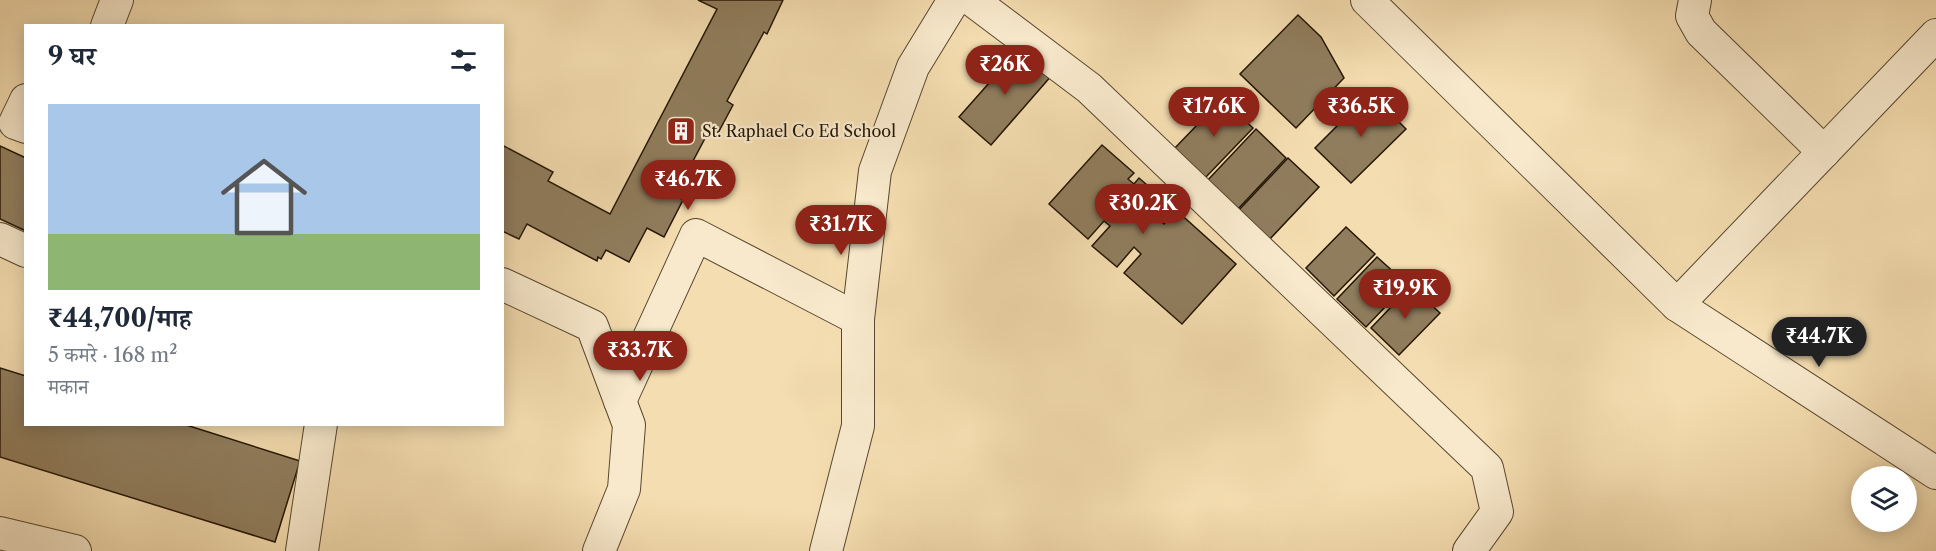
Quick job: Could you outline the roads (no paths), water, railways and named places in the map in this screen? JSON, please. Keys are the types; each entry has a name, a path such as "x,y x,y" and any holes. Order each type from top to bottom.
{"street":[{"path":"108,24 117,0"},
{"path":"826,551 858,426 858,319 875,171 914,67 954,0"},
{"path":"972,0 1089,88 1487,468 1497,512 1469,551"},
{"path":"1367,0 1677,305 1936,473"},
{"path":"1695,0 1692,16 1701,32 1824,152"},
{"path":"1677,305 1936,35"},
{"path":"24,104 15,123 24,126"},
{"path":"620,400 696,235 858,319"},
{"path":"0,239 24,250"},
{"path":"504,285 592,326 629,425 624,489 599,551"},
{"path":"302,551 321,426"},
{"path":"0,533 75,551"}],"place":[{"name":"St. Raphael Co Ed School","path":"681,131"}]}
